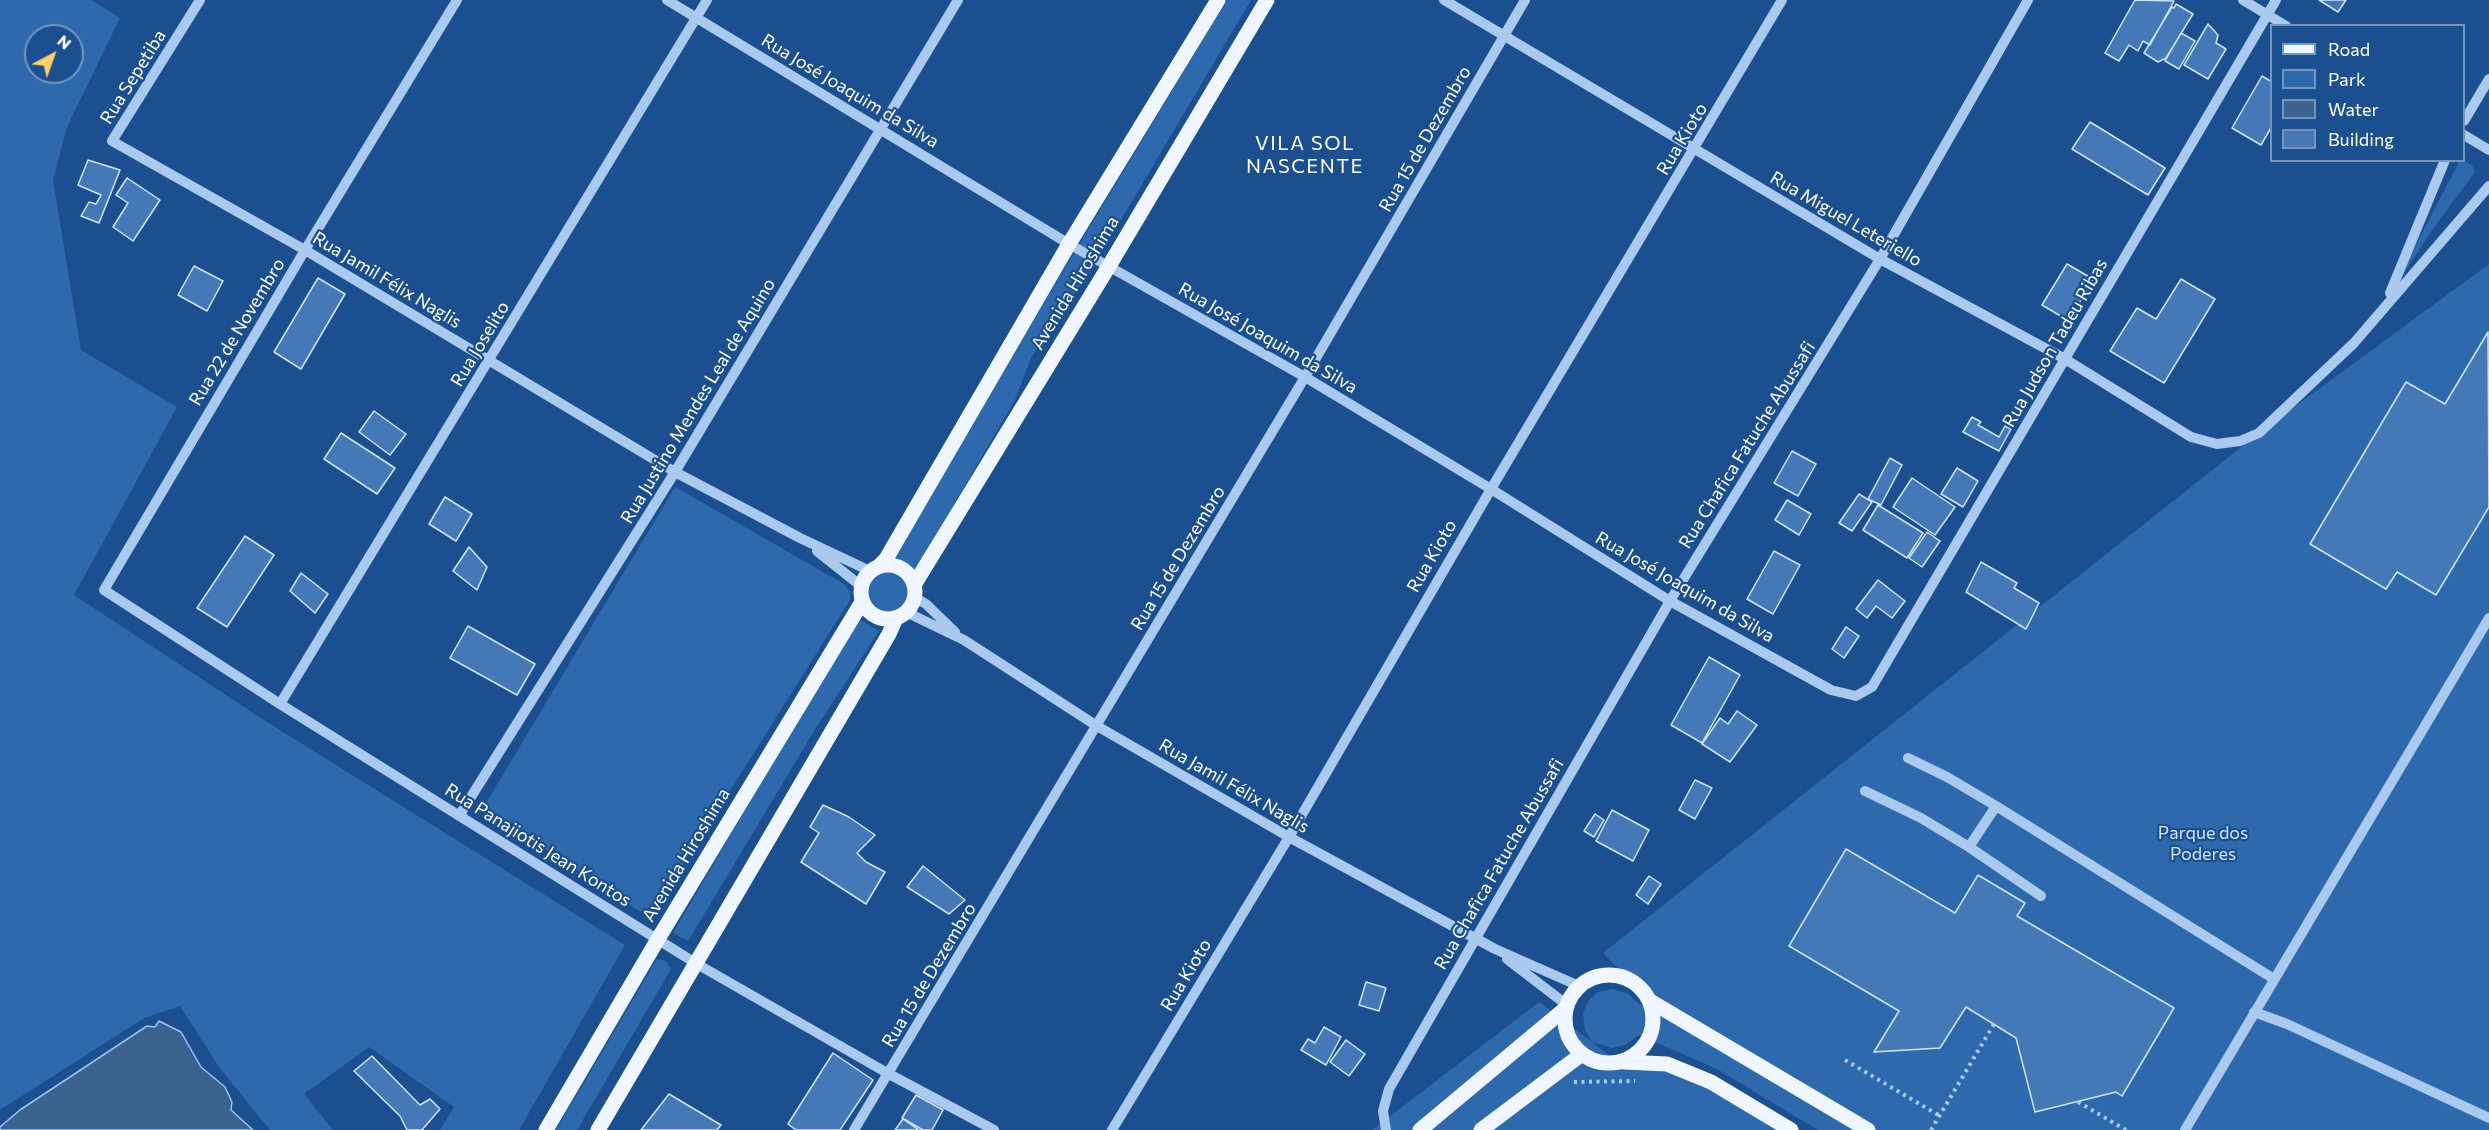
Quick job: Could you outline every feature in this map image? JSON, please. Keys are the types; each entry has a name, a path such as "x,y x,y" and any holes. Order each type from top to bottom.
{"main road":[{"name":"Avenida Hiroshima","path":"875,569 1218,0"},
{"name":"Avenida Hiroshima","path":"914,591 1267,0"},
{"path":"598,1130 697,964 901,615 914,591 904,571 888,565 875,569 861,586 862,602 867,609 880,618 901,615"},
{"name":"Avenida Hiroshima","path":"546,1130 658,939 862,602"},
{"path":"1420,1130 1567,1006 1579,986 1593,977 1610,975 1626,978 1640,987 1650,1001 1869,1130"},
{"path":"1618,1062 1633,1056 1644,1046 1652,1032 1653,1016 1650,1001"},
{"path":"1567,1006 1565,1025 1571,1041 1582,1054 1599,1062 1667,1064 1711,1082 1791,1130"},
{"path":"1481,1130 1582,1054"}],"street":[{"name":"Rua Sepetiba","path":"112,141 200,0"},
{"name":"Rua 22 de Novembro","path":"104,590 305,250 457,0"},
{"name":"Rua José Joaquim da Silva","path":"667,0 1070,244 1305,377 1491,489 1670,601 1831,690 1856,696"},
{"name":"Rua Joselito","path":"280,704 707,0"},
{"name":"Rua Justino Mendes Leal de Aquino","path":"459,816 675,472 958,0"},
{"name":"Rua Miguel Leteriello","path":"1444,0 1881,260 2065,359 2191,437 2217,444 2240,441 2259,433 2354,343 2386,303"},
{"name":"Rua 15 de Dezembro","path":"854,1130 1305,377 1525,0"},
{"name":"Rua Kioto","path":"1112,1130 1289,837 1491,489 1782,0"},
{"name":"Rua Chafica Fatuche Abussafi","path":"1386,1130 1383,1111 1389,1089 1670,601 1881,260 2028,0"},
{"path":"2243,0 2283,24"},
{"name":"Rua Judson Tadeu Ribas","path":"1856,696 1872,687 2276,0"},
{"path":"2465,118 2489,79"},
{"path":"2465,136 2489,150"},
{"name":"Rua Jamil Félix Naglis","path":"112,141 305,250 675,472 800,538 875,569"},
{"path":"2386,303 2444,162"},
{"path":"2386,303 2489,186"},
{"name":"Rua Jamil Félix Naglis","path":"800,538 861,586"},
{"name":"Rua Panajiotis Jean Kontos","path":"104,590 280,704 697,964 889,1074 994,1130"},
{"name":"Rua Jamil Félix Naglis","path":"914,591 964,640 1097,726 1289,837 1495,949 1579,986"},
{"name":"Rua Jamil Félix Naglis","path":"901,615 964,640"},
{"path":"2185,1130 2489,618"},
{"path":"1908,758 1947,777 1996,806 2274,980"},
{"path":"1865,791 1921,818 1969,847 2041,896"},
{"path":"1969,847 1996,806"},
{"name":"Rua Jamil Félix Naglis","path":"1495,949 1567,1006"},
{"path":"2254,1012 2287,1024 2489,1118"}],"path":[{"path":"1932,1130 1994,1024"},
{"path":"1845,1060 1940,1116"},
{"path":"1566,1087 1576,1081 1643,1082"},
{"path":"2078,1102 2126,1130"}],"green space":[{"path":"0,0 91,0 120,18 67,127 53,180 81,350 177,407 74,595 267,722 625,945 519,1130 440,1130 454,1107 369,1047 304,1094 333,1130 270,1130 219,1067 180,1006 144,1018 0,1110"},
{"path":"1227,0 1251,0 1096,262 1031,358 1015,400 913,574 888,561"},
{"path":"2465,161 2472,165 2475,172 2432,230 2391,293 2459,162"},
{"name":"Parque dos Poderes","path":"2489,264 2489,1130 1868,1130 1650,1001 1603,953 2259,433"},
{"path":"675,487 844,584 850,592 850,600 650,918 483,808"},
{"path":"888,572 902,578 908,592 902,606 888,612 874,606 868,592 874,578"},
{"path":"858,618 879,631 817,726 688,941 673,933"},
{"path":"657,959 666,961 671,969 577,1130 556,1130"},
{"path":"1611,989 1627,993 1639,1004 1761,1070 1862,1130 1818,1130 1717,1069 1639,1035 1625,1045 1612,1048 1592,1042 1585,1030 1583,1013 1589,1000 1598,992"},
{"path":"1539,1002 1618,1062 1667,1064 1791,1130 1372,1130"}],"water":[{"path":"159,1021 181,1032 201,1067 225,1087 232,1102 231,1110 253,1130 0,1130 0,1127 20,1110 147,1026 155,1027"}],"building":[{"path":"2135,0 2174,1 2150,45 2143,41 2138,51 2129,45 2119,61 2105,53"},
{"path":"2319,0 2346,0 2338,12"},
{"path":"2176,4 2193,14 2166,58 2158,62 2144,53"},
{"path":"2208,24 2218,35 2216,43 2226,49 2208,79 2184,65"},
{"path":"2181,33 2195,41 2179,69 2165,61"},
{"path":"2262,76 2270,81 2270,129 2261,145 2232,128"},
{"path":"2090,122 2165,168 2148,195 2072,149"},
{"path":"88,160 120,170 99,223 81,216 89,202 96,204 101,195 78,185"},
{"path":"127,178 160,200 133,241 113,227 128,203 116,195"},
{"path":"2067,264 2093,279 2069,321 2042,305"},
{"path":"194,266 223,281 207,311 178,295"},
{"path":"318,278 345,294 301,369 274,352"},
{"path":"2181,279 2215,299 2164,383 2110,351 2137,308 2156,319"},
{"path":"2488,332 2489,507 2436,595 2397,572 2386,589 2310,544 2406,382 2445,404"},
{"path":"374,411 406,434 390,455 359,432"},
{"path":"1972,417 1981,422 1978,425 1999,437 2005,426 2011,429 1999,451 1963,432"},
{"path":"341,433 395,468 377,494 324,459"},
{"path":"1792,451 1816,464 1798,496 1774,483"},
{"path":"1890,458 1902,465 1881,505 1868,499"},
{"path":"1957,468 1978,481 1963,507 1941,494"},
{"path":"1912,478 1955,507 1935,535 1893,507"},
{"path":"1859,494 1872,502 1852,531 1839,523"},
{"path":"445,497 472,514 456,541 429,524"},
{"path":"1787,500 1811,514 1799,535 1775,520"},
{"path":"1878,505 1923,533 1907,558 1863,530"},
{"path":"1927,532 1940,541 1922,567 1909,558"},
{"path":"245,536 274,555 227,627 197,608"},
{"path":"469,547 487,567 477,590 453,571"},
{"path":"1774,551 1800,565 1773,614 1747,599"},
{"path":"1981,562 2017,583 2014,588 2039,603 2026,629 1966,592"},
{"path":"301,573 328,594 315,613 290,591"},
{"path":"1878,580 1905,601 1892,618 1876,606 1867,618 1856,609"},
{"path":"468,626 535,664 517,695 450,658"},
{"path":"1846,627 1859,636 1844,658 1832,649"},
{"path":"1709,657 1740,675 1702,743 1671,725"},
{"path":"1737,711 1757,725 1730,762 1702,744 1720,718 1728,724"},
{"path":"1695,780 1712,788 1695,819 1679,810"},
{"path":"823,805 849,817 875,835 857,853 866,862 885,872 866,904 801,862 819,833 810,827"},
{"path":"1612,810 1649,830 1633,861 1596,841"},
{"path":"1595,814 1604,820 1594,837 1584,831"},
{"path":"1846,849 1955,913 1978,875 2025,903 2017,916 2174,1008 2122,1096 2116,1092 2035,1112 2016,1038 1966,1007 1940,1048 1874,1052 1899,1011 1789,946"},
{"path":"923,866 965,900 949,914 907,887"},
{"path":"1649,876 1661,884 1648,904 1636,895"},
{"path":"1366,982 1386,988 1379,1011 1359,1005"},
{"path":"1324,1027 1341,1037 1326,1065 1301,1050 1308,1039 1315,1043"},
{"path":"1346,1040 1365,1054 1349,1076 1330,1062"},
{"path":"833,1053 873,1080 840,1130 796,1130 788,1124"},
{"path":"372,1056 420,1105 430,1099 440,1109 422,1130 407,1130 400,1116 354,1071"},
{"path":"669,1094 721,1125 717,1130 641,1130"},
{"path":"916,1095 943,1110 932,1130 923,1130 902,1118"},
{"path":"903,1119 919,1130 895,1130"}],"district":[{"name":"VILA SOL NASCENTE","path":"1305,154"}]}
